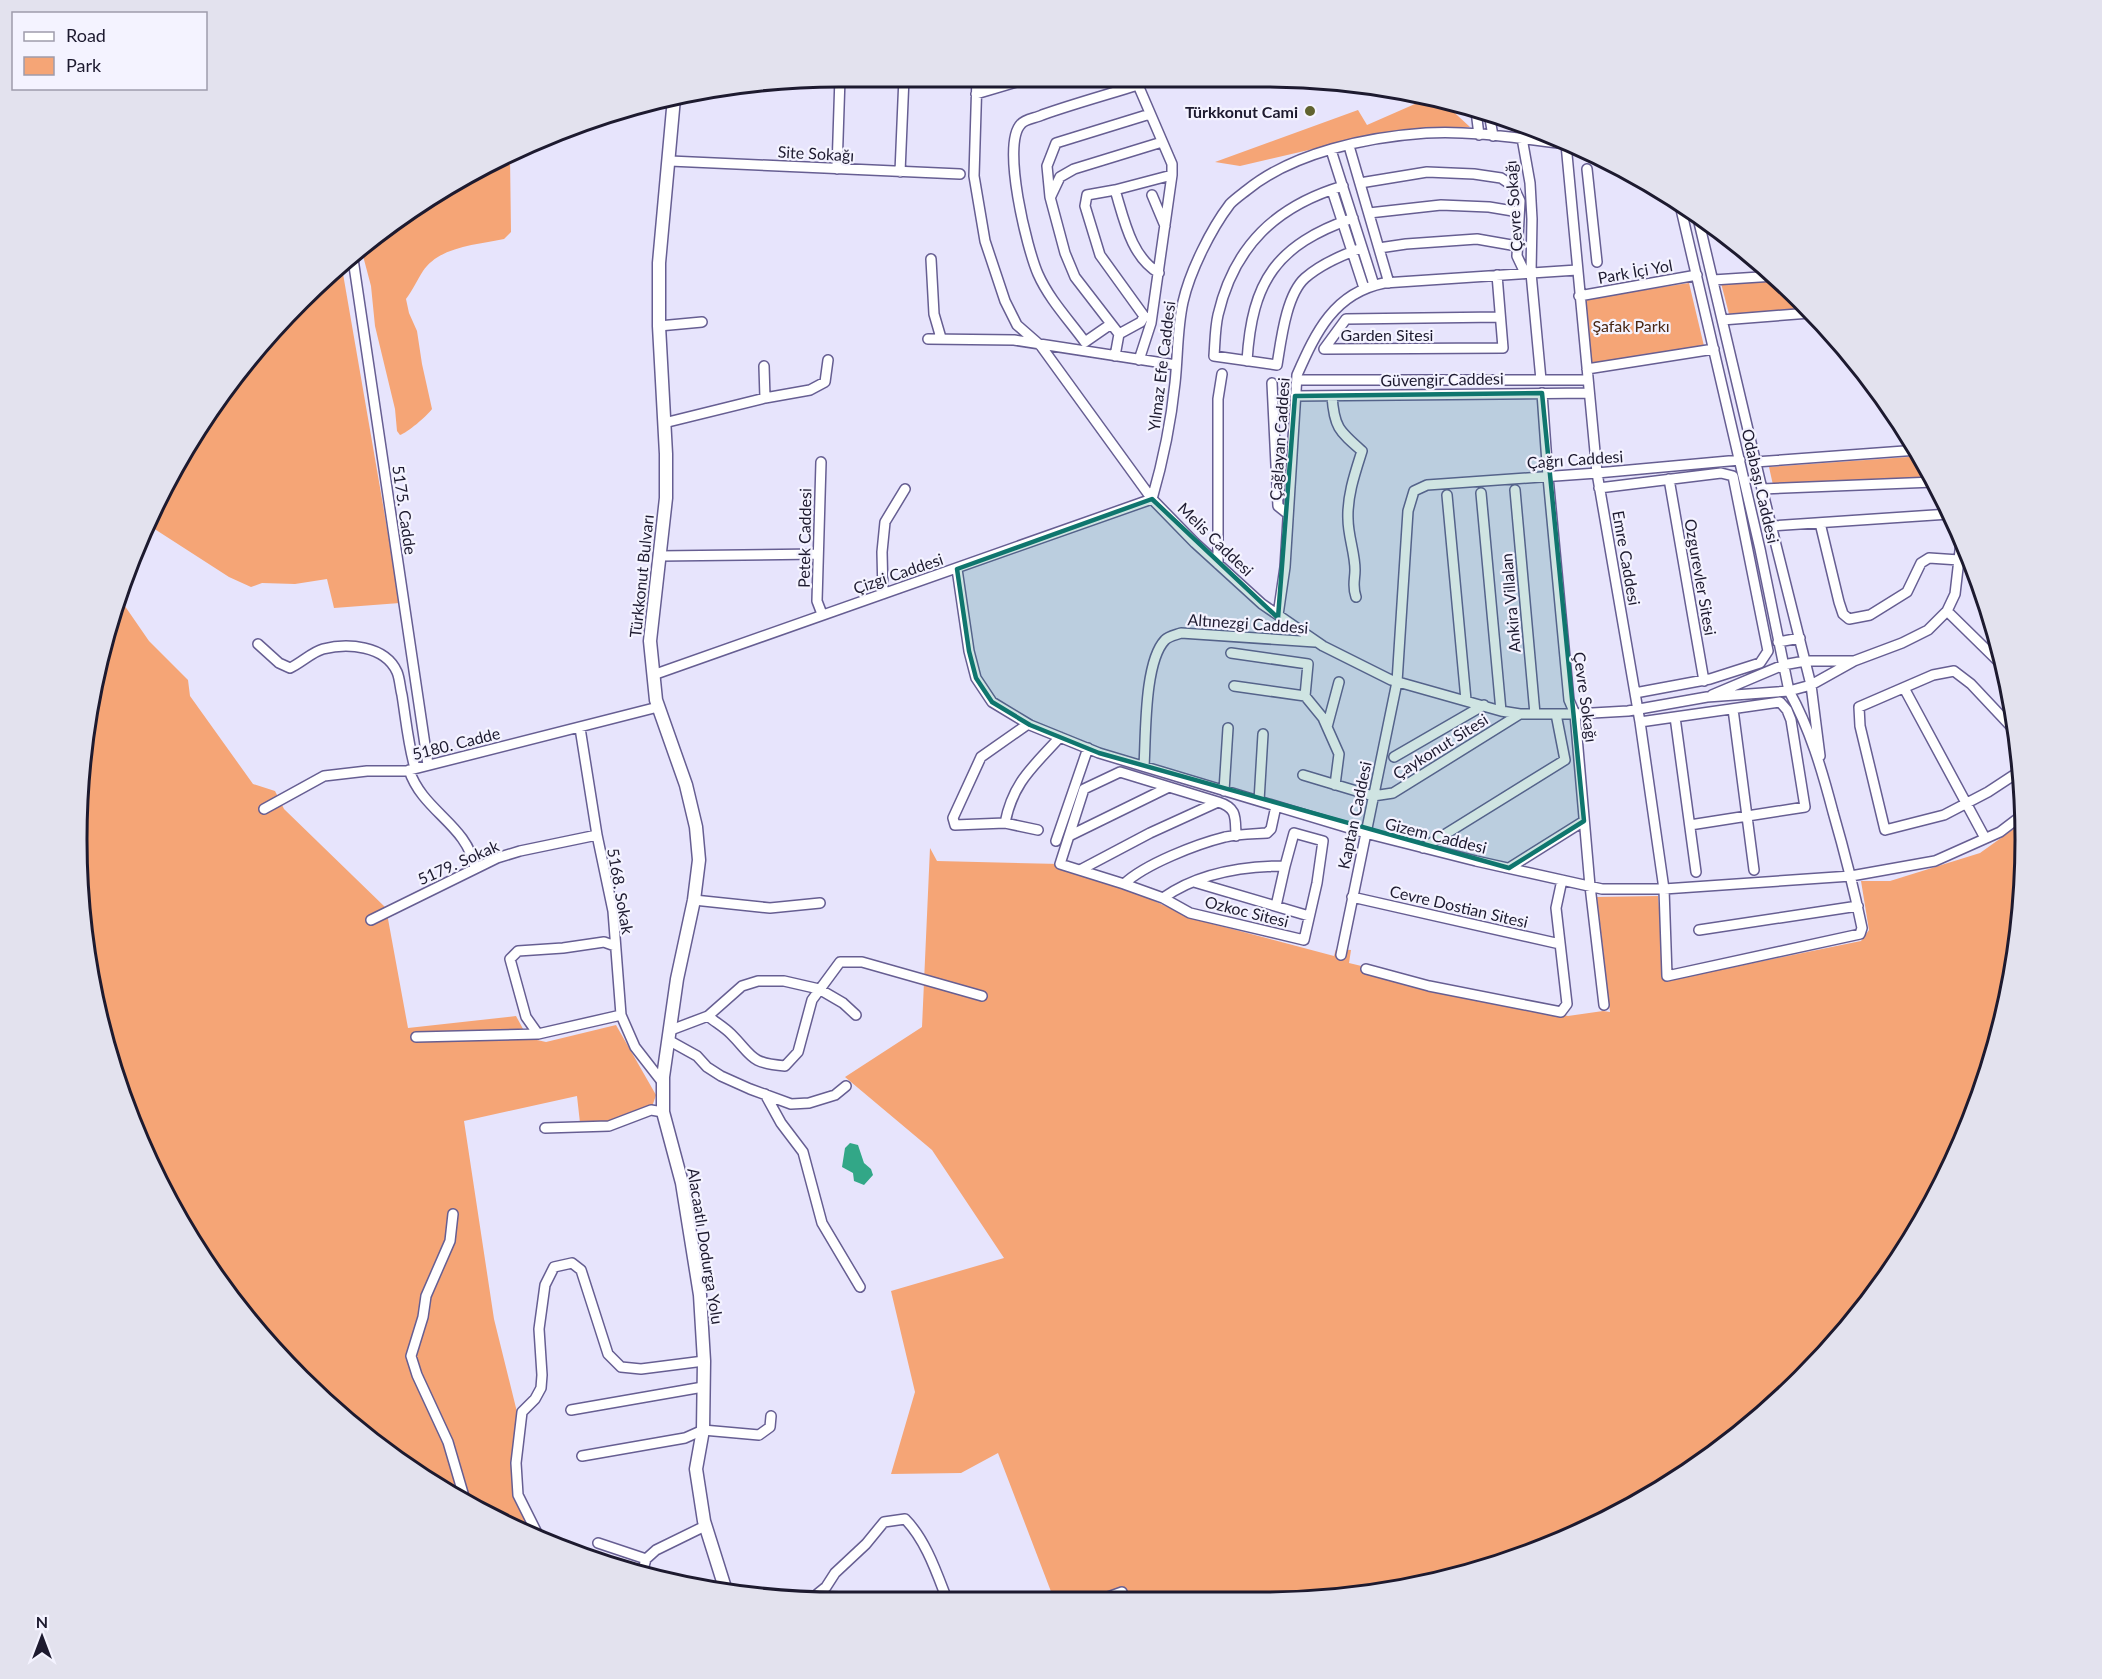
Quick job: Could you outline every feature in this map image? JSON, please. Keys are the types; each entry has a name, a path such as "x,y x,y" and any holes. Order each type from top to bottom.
{"street":[{"path":"837,169 840,87"},
{"path":"900,172 904,87"},
{"name":"Melis Caddesi","path":"976,87 974,176 985,241 1005,301 1017,325 1041,346 1152,499 1262,604 1318,642 1397,682 1501,711 1520,714 1575,714 1638,709 1707,697 1789,691 1811,686 1854,661"},
{"path":"976,94 997,87"},
{"path":"1111,324 1085,342 1053,300 1038,275 1017,195 1013,154 1015,133 1022,122 1122,87"},
{"path":"1138,87 1172,164 1166,228 1151,323 1139,360"},
{"name":"Türkkonut Bulvarı","path":"663,1083 677,979 694,900 699,860 696,826 686,784 658,707 650,641 666,498 659,326 659,263 674,106"},
{"path":"1115,356 1119,334 1075,277 1057,227 1050,197 1047,166 1056,143 1150,114"},
{"path":"1477,119 1479,135"},
{"path":"1491,123 1493,136"},
{"name":"Yılmaz Efe Caddesi","path":"1152,499 1168,430 1183,301 1211,236 1231,203 1261,179 1297,160 1349,146 1427,133 1541,141"},
{"name":"Çevre Sokağı","path":"1522,138 1530,183 1532,219 1528,273 1540,380"},
{"path":"1050,197 1060,177 1074,169 1162,142"},
{"path":"1349,146 1389,283"},
{"path":"1331,150 1342,186 1351,252 1364,288"},
{"name":"Emre Caddesi","path":"1567,152 1597,473 1638,709 1664,889 1667,976"},
{"name":"Site Sokağı","path":"670,161 960,174"},
{"path":"1587,169 1597,262"},
{"path":"1360,183 1427,172 1474,174 1501,178 1513,186 1520,201 1516,256 1528,273"},
{"path":"1119,334 1141,322 1144,316 1100,255 1085,206 1087,195 1172,175"},
{"path":"1342,186 1318,194 1289,209 1267,225 1246,249 1229,280 1218,316 1214,356 1277,365 1285,320 1291,301 1303,279 1322,266 1362,248"},
{"path":"1116,190 1132,242 1142,259 1159,273"},
{"path":"1332,190 1362,248 1374,285"},
{"path":"1152,195 1166,228"},
{"path":"1369,213 1441,205 1490,207 1520,212"},
{"path":"1572,211 1592,210"},
{"name":"Odabaşı Caddesi","path":"1667,976 1860,934 1862,928 1851,876 1822,770 1800,711 1789,691 1761,549 1682,215"},
{"path":"1246,361 1249,327 1258,296 1273,267 1297,245 1348,220"},
{"name":"Odabaşı Caddesi","path":"1700,228 1755,462 1811,686 1822,770"},
{"path":"1379,248 1477,239 1517,246"},
{"path":"931,259 934,314 941,338"},
{"name":"5175. Cadde","path":"354,265 428,765"},
{"name":"Çağlayan Caddesi","path":"1278,615 1285,567 1297,380 1310,346 1325,322 1349,295 1374,285 1577,270"},
{"name":"Garden Sitesi","path":"1497,275 1503,348 1323,349 1346,319 1500,317"},
{"name":"Park İçi Yol","path":"1579,296 1696,275"},
{"path":"1713,280 1762,277"},
{"path":"1722,320 1801,314"},
{"path":"659,326 702,322"},
{"path":"928,339 1014,340 1041,346 1176,365"},
{"path":"1587,369 1714,349"},
{"path":"664,423 765,398 810,390 825,382 828,360"},
{"path":"764,366 765,398"},
{"path":"1218,564 1218,399 1222,374"},
{"name":"Güvengir Caddesi","path":"1297,380 1588,380"},
{"path":"1272,383 1278,506 1288,514"},
{"name":"Çevre Sokağı","path":"1542,393 1569,700 1575,714 1590,886 1605,1005"},
{"name":"Güvengir Caddesi","path":"1295,396 1589,393"},
{"path":"1332,396 1333,415 1341,433 1364,446 1350,492 1348,521 1355,570 1353,587 1356,597"},
{"path":"1755,462 1906,451"},
{"name":"Çağrı Caddesi","path":"1414,491 1427,485 1740,460"},
{"name":"Petek Caddesi","path":"821,462 818,601 822,614"},
{"path":"1599,488 1721,473 1733,476 1768,651 1761,663 1704,681 1635,693"},
{"name":"Ozgurevler Sitesi","path":"1669,479 1704,681"},
{"path":"1762,489 1924,482"},
{"path":"883,594 882,552 885,522 905,489"},
{"name":"Ankira Villalan","path":"1515,490 1535,714"},
{"name":"Kaptan Caddesi","path":"1341,955 1397,682 1408,511 1414,491"},
{"name":"Ankira Villalan","path":"1481,493 1501,711"},
{"path":"1447,495 1467,700"},
{"name":"Çizgi Caddesi","path":"653,675 1152,499"},
{"path":"1771,526 1941,515"},
{"path":"1820,523 1839,602 1843,614 1849,619 1870,615 1907,592 1922,563 1929,558 1959,560"},
{"path":"659,556 818,554"},
{"path":"1854,661 1902,643 1928,630 1947,611 1955,594 1959,556"},
{"name":"Gizem Caddesi","path":"957,569 969,651 976,678 992,702 1028,724 1088,748 1144,766 1365,833 1423,848 1602,889 1664,889 1851,876 1935,861 2000,832 2014,821"},
{"path":"1947,611 1991,655"},
{"name":"Altınezgi Caddesi","path":"1144,766 1151,674 1156,653 1166,638 1181,633 1318,642"},
{"path":"1778,642 1800,638"},
{"path":"258,644 279,663 290,668 321,649 347,646 370,648 387,660 397,672 405,711 413,783 425,799 467,842 476,867"},
{"path":"1231,653 1308,664 1305,696"},
{"name":"Melis Caddesi","path":"1707,697 1783,665 1805,661 1854,661"},
{"path":"2006,721 1971,684 1954,671 1933,675 1859,707 1860,726 1885,830 1944,815 1989,792 2012,776"},
{"path":"1327,728 1339,682"},
{"path":"1234,686 1305,696 1323,718 1339,754 1335,785"},
{"path":"1904,688 1985,838"},
{"path":"1640,722 1780,702 1787,710 1791,720 1805,807 1690,825"},
{"path":"1394,757 1484,705"},
{"name":"5180. Cadde","path":"264,809 324,776 412,769 658,707"},
{"path":"1733,709 1754,870"},
{"name":"Çaykonut Sitesi","path":"1373,796 1393,793 1520,714"},
{"path":"1423,848 1565,760 1556,714"},
{"path":"1675,717 1696,872"},
{"path":"1028,724 981,757 953,818 955,825 1005,823 1038,830"},
{"name":"5168. Sokak","path":"580,728 597,835 613,911 621,1015 635,1047 663,1083"},
{"path":"1224,790 1228,728"},
{"path":"1259,801 1263,734"},
{"path":"1005,823 1009,802 1019,783 1060,737"},
{"path":"1056,841 1088,748"},
{"name":"Ozkoc Sitesi","path":"1162,898 1194,882 1238,868 1285,866 1294,833 1323,841 1317,883 1304,940 1190,913 1162,898 1060,864 1084,789 1120,772 1218,802"},
{"path":"1303,775 1373,796"},
{"path":"1069,836 1169,787"},
{"path":"1080,870 1150,833 1218,802 1232,809 1236,836"},
{"path":"1124,884 1143,869 1187,850 1236,836 1267,832 1271,829 1276,806"},
{"path":"1509,868 1584,821"},
{"name":"5179. Sokak","path":"371,920 476,867 520,851 597,835"},
{"path":"1276,906 1285,866"},
{"path":"1366,969 1429,986 1562,1012 1567,1004 1556,908 1562,880"},
{"name":"Ozkoc Sitesi","path":"1194,882 1310,915"},
{"name":"Cevre Dostian Sitesi","path":"1352,897 1560,944"},
{"path":"694,900 770,908 820,903"},
{"path":"1699,930 1858,906"},
{"path":"538,1034 526,1017 510,959 518,951 603,942 615,946"},
{"path":"708,1016 730,1033 747,1054 764,1064 784,1066 798,1052 808,1011 819,988 840,962 862,962 982,996"},
{"path":"846,1086 835,1095 809,1103 791,1104 721,1076 670,1036 708,1016 742,986 758,981 784,981 819,988 843,1003 856,1015"},
{"path":"416,1036 538,1034 621,1015"},
{"name":"Alacaatlı Dodurga Yolu","path":"663,1083 663,1112 682,1183 700,1295 704,1361 703,1430 696,1469 705,1526 723,1583"},
{"path":"765,1094 781,1123 803,1152 822,1223 860,1287"},
{"path":"545,1128 609,1126 651,1110 663,1112"},
{"path":"453,1214 450,1241 426,1296 423,1317 411,1356 417,1375 448,1442 462,1491"},
{"path":"534,1527 519,1495 516,1463 522,1412 535,1399 541,1388 539,1329 545,1285 554,1267 572,1263 580,1270 608,1354 621,1367 641,1369 704,1361"},
{"path":"571,1410 703,1387"},
{"path":"582,1456 685,1438 703,1430 759,1435 770,1427 771,1416"},
{"path":"821,1591 884,1522 905,1519 912,1526 944,1592"},
{"path":"644,1566 646,1559 656,1550 705,1526"},
{"path":"598,1543 646,1559"}],"highlighted area":[{"path":"1542,393 1584,821 1509,868 1099,753 1030,725 992,702 976,678 969,651 957,569 1152,499 1278,618 1295,396"}],"green space":[{"path":"1417,103 1454,112 1470,127 1382,133 1240,166 1215,162 1358,110 1367,125"},
{"path":"510,164 511,232 504,239 460,248 439,256 423,271 406,299 417,331 432,409 417,424 400,435 397,431 395,409 375,326 371,286 363,257 421,214 463,188"},
{"path":"343,274 400,603 334,608 327,579 295,584 262,583 251,587 229,577 155,529 188,463 214,421 243,381 307,307"},
{"path":"1766,281 1797,310 1729,314 1721,283"},
{"name":"Şafak Parkı","path":"1689,283 1704,346 1590,364 1584,299"},
{"path":"1910,457 1922,478 1773,485 1769,467"},
{"path":"125,606 149,641 188,680 190,696 253,784 275,791 284,809 386,908 408,1028 516,1016 528,1038 546,1042 616,1025 656,1095 652,1107 605,1122 580,1123 577,1096 464,1121 494,1319 517,1412 512,1471 528,1522 507,1514 463,1491 421,1465 343,1405 307,1372 243,1298 214,1258 188,1216 144,1127 127,1081 101,986 93,938 87,840 93,741 101,693"},
{"path":"2015,828 2009,938 2001,986 1975,1081 1958,1127 1914,1216 1888,1258 1859,1298 1795,1372 1721,1436 1681,1465 1639,1491 1550,1535 1504,1552 1409,1578 1361,1586 1262,1592 1118,1592 1112,1590 1108,1592 1051,1592 998,1453 961,1473 891,1474 915,1392 891,1291 1004,1258 932,1150 845,1077 922,1027 930,848 937,861 1060,864 1130,890 1194,919 1334,956 1336,949 1351,950 1349,963 1568,1016 1610,1012 1597,897 1658,896 1665,981 1861,941 1869,930 1861,881 1890,881 1980,853"}],"shaded area":[{"path":"850,1143 858,1145 864,1163 871,1169 873,1175 864,1185 854,1181 853,1173 842,1167 845,1148"}],"place":[{"name":"Türkkonut Cami","path":"1310,111"}]}
